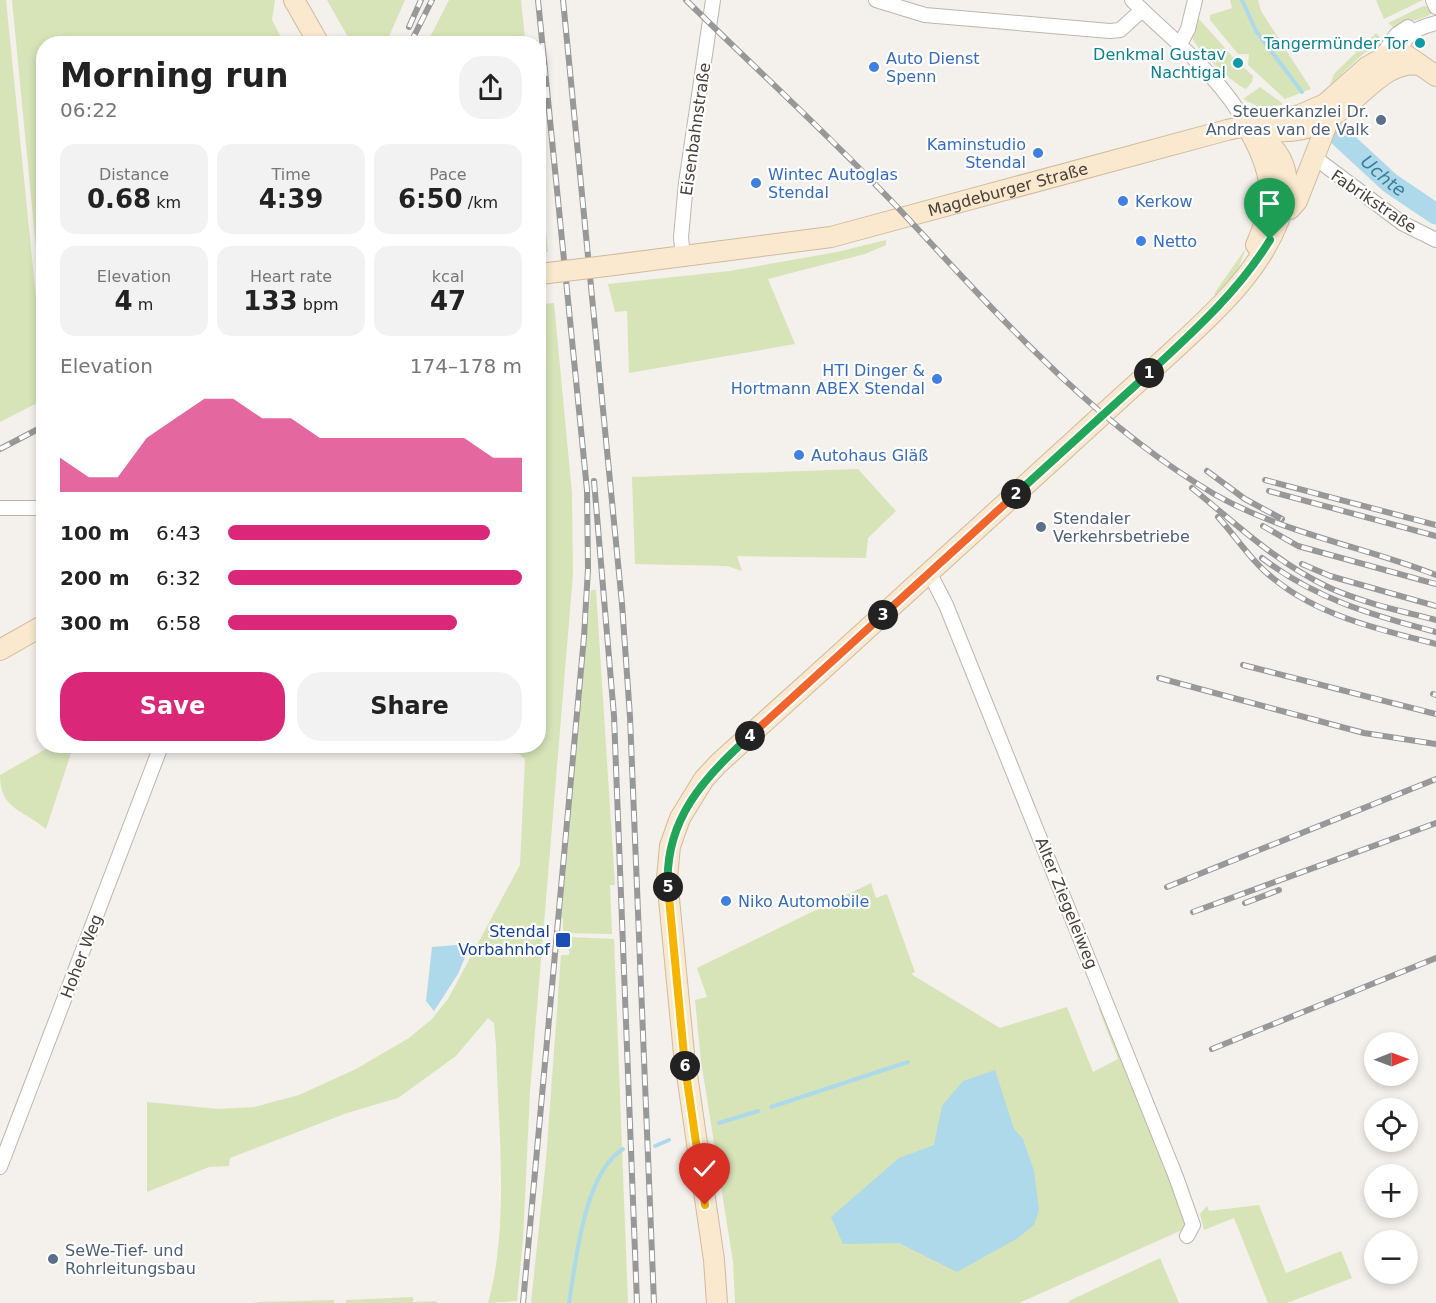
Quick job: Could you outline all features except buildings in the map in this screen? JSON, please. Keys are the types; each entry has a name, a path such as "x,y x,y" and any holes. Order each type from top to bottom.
{"main road":[{"path":"294,0 314,36"},
{"path":"1246,126 1288,118 1318,108 1390,60 1411,57 1430,71"},
{"path":"1276,204 1290,209 1297,201 1329,119 1390,60"},
{"name":"Magdeburger Straße","path":"546,273 798,243 855,232 1246,126 1274,132 1290,132 1312,128 1329,119"},
{"path":"717,1303 714,1260 682,1043 668,894 668,860 677,825 696,791 720,763 1212,314 1239,282 1270,240 1276,204 1286,183 1281,158 1269,140 1246,126"},
{"path":"0,650 36,630"}],"street":[{"name":"Eisenbahnstraße","path":"683,258 681,237 686,183 713,0"},
{"path":"876,0 925,15 1110,32 1125,26 1137,5 1229,99 1246,126"},
{"path":"1179,46 1188,29 1195,0"},
{"path":"1433,0 1436,7"},
{"path":"1390,60 1412,32 1436,23"},
{"name":"Fabrikstraße","path":"1314,157 1402,223 1436,240"},
{"path":"0,508 36,508"},
{"name":"Alter Ziegeleiweg","path":"929,573 946,605 1192,1217 1192,1233 1188,1236"},
{"name":"Hoher Weg","path":"0,1167 158,753"}],"green space":[{"path":"0,0 6,0 36,298 36,404 0,422"},
{"path":"12,0 275,0 272,20 280,36 36,36 36,249"},
{"path":"327,0 405,0 389,36 347,36"},
{"path":"449,0 521,0 525,36 431,36"},
{"path":"1230,0 1258,0 1261,11 1311,89 1285,99 1248,65 1249,54 1238,54 1210,20 1210,15 1232,8"},
{"path":"1376,0 1423,0 1384,19"},
{"path":"1423,6 1431,7 1433,12 1425,17 1404,23 1395,29 1388,23"},
{"path":"1198,18 1234,58 1235,66 1243,67 1253,76 1252,82 1246,89 1215,65 1194,41 1192,31"},
{"path":"1376,33 1385,42 1364,53 1330,85 1334,74"},
{"path":"1260,87 1282,105 1259,107 1243,99"},
{"path":"886,240 886,245 865,254 768,279 795,344 629,373 627,311 615,312 608,284 730,271 837,252"},
{"path":"1246,248 1239,267 1219,296 1214,294"},
{"path":"554,303 572,494 573,574 530,1092 523,1240 517,1301 488,1303 499,1241 501,1175 496,1045 494,1023 488,1018 456,1056 398,1098 347,1113 230,1158 229,1166 209,1167 147,1192 147,1102 218,1109 254,1107 299,1095 356,1069 409,1038 432,1019 448,999 520,865 525,759 519,754 511,753 546,753 546,304"},
{"path":"858,469 896,511 868,538 866,558 737,556 742,571 727,566 635,564 632,477"},
{"path":"591,590 596,590 615,885 610,885 612,934 563,933 563,918 561,918"},
{"path":"39,753 71,753 46,829 9,802 1,787 0,775"},
{"path":"871,883 876,898 887,894 915,972 911,974 1000,1028 1067,1007 1093,1072 1118,1059 1098,1007 1101,1009 1190,1225 1183,1234 1182,1230 1019,1303 735,1303 733,1262 701,1061 695,1000 707,997 697,968"},
{"path":"570,937 614,939 628,1303 531,1303 546,1160 561,955 569,955"},
{"path":"1259,1205 1286,1273 1341,1251 1352,1278 1287,1303 1268,1303 1234,1218 1204,1230 1200,1214 1207,1206 1209,1211"},
{"path":"1160,1258 1179,1303 1068,1303 1069,1301"},
{"path":"413,1297 413,1302 436,1301 438,1303 346,1303 346,1300"},
{"path":"334,1300 334,1303 250,1303 261,1302"}],"water":[{"path":"468,944 469,948 458,974 434,1011 426,1001 432,947"},
{"path":"995,1070 1014,1129 1023,1139 1034,1171 1039,1210 1034,1225 1018,1238 957,1272 899,1243 843,1244 831,1217 899,1158 934,1145 942,1106 963,1081"}],"waterway":[{"name":"Uchte","path":"1242,0 1256,31 1302,92"},
{"name":"Uchte","path":"1336,133 1390,183 1436,214"},
{"path":"771,1107 908,1062"},
{"path":"719,1123 758,1111"},
{"path":"655,1146 669,1140"},
{"path":"569,1303 579,1242 591,1197 599,1177 610,1161 623,1149"}],"railway":[{"path":"409,27 421,0"},
{"path":"414,36 432,0"},
{"path":"538,0 542,36"},
{"path":"563,0 622,604 630,717 654,1303"},
{"path":"686,0 847,156 1047,364 1127,433 1169,465 1214,494 1241,508 1295,530 1436,575"},
{"path":"523,1303 584,637 588,569 587,490 546,80"},
{"path":"0,449 36,430"},
{"path":"1207,471 1245,499 1282,519"},
{"path":"1265,480 1436,525"},
{"path":"594,481 614,716 637,1303"},
{"path":"1192,488 1275,555 1311,578 1356,598 1436,620"},
{"path":"1269,491 1436,536"},
{"path":"1218,517 1259,565 1292,592 1351,620 1436,644"},
{"path":"1263,526 1298,546 1436,584"},
{"path":"1262,558 1303,584 1345,604 1436,632"},
{"path":"1302,564 1330,576 1436,606"},
{"path":"1243,665 1436,714"},
{"path":"1159,678 1364,733 1436,744"},
{"path":"1167,887 1436,779"},
{"path":"1193,912 1436,823"},
{"path":"1245,903 1279,890"},
{"path":"1212,1049 1436,958"}],"place":[{"name":"Tangermünder Tor","path":"1420,43"},
{"name":"Denkmal Gustav Nachtigal","path":"1238,63"},
{"name":"Auto Dienst Spenn","path":"874,67"},
{"name":"Steuerkanzlei Dr. Andreas van de Valk","path":"1381,120"},
{"name":"Kaminstudio Stendal","path":"1038,153"},
{"name":"Wintec Autoglas Stendal","path":"756,183"},
{"name":"Kerkow","path":"1123,201"},
{"name":"Netto","path":"1141,241"},
{"name":"HTI Dinger & Hortmann ABEX Stendal","path":"937,379"},
{"name":"Autohaus Gläß","path":"799,455"},
{"name":"Stendaler Verkehrsbetriebe","path":"1041,527"},
{"name":"Niko Automobile","path":"726,901"},
{"name":"Stendal Vorbahnhof","path":"563,940"},
{"name":"SeWe-Tief- und Rohrleitungsbau","path":"53,1259"}],"route":[{"path":"705,1205 684,1054 667,878 670,846 688,802 704,779 720,763 1212,314 1254,264 1270,240"}]}
